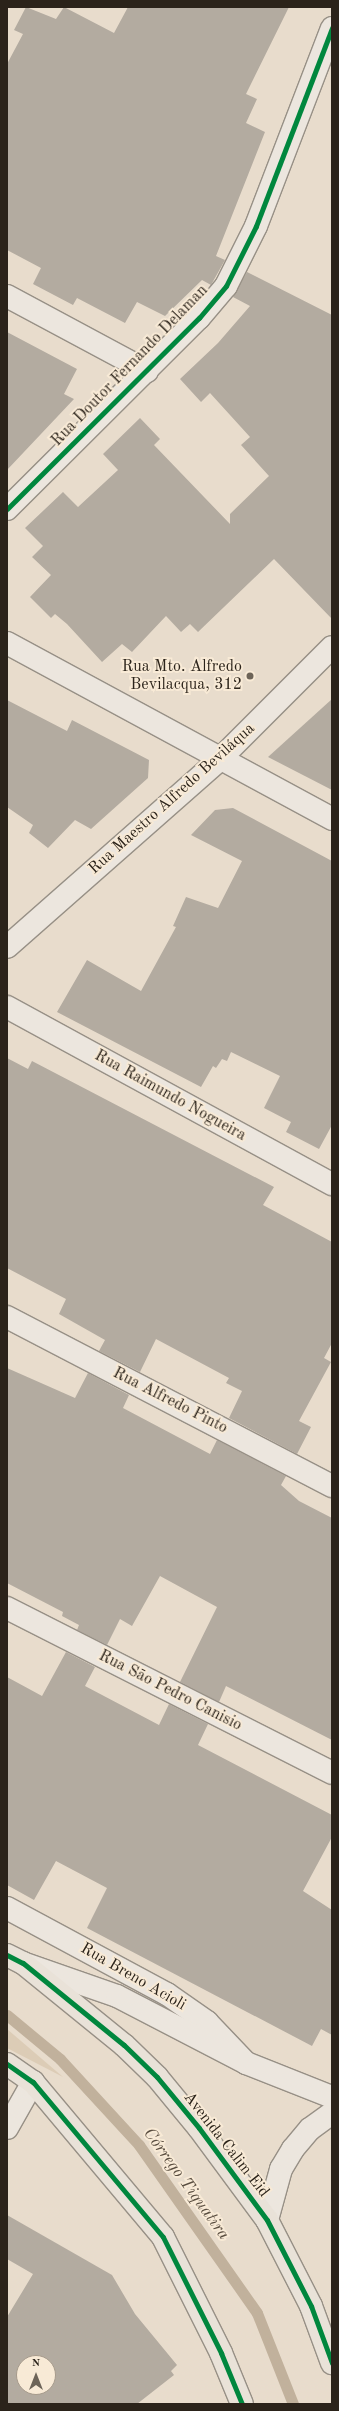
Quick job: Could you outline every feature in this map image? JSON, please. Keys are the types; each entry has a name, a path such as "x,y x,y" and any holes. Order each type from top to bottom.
{"main road":[{"name":"Avenida Calim Eid","path":"15,1959 124,2045 156,2078 267,2220 311,2306 332,2363"},
{"path":"7,2064 34,2082 163,2237 240,2402"}],"street":[{"name":"Rua Doutor Fernando Delaman","path":"7,509 204,313 226,286 243,256 289,146 332,28"},
{"path":"7,296 147,371"},
{"path":"7,643 332,819"},
{"name":"Rua Maestro Alfredo Beviláqua","path":"7,947 220,759 332,647"},
{"name":"Rua Raimundo Nogueira","path":"7,1007 332,1184"},
{"name":"Rua Alfredo Pinto","path":"7,1317 332,1486"},
{"name":"Rua São Pedro Canisio","path":"7,1608 332,1773"},
{"name":"Rua Breno Acioli","path":"7,1908 167,1994 207,2022 246,2063"},
{"name":"Rua Breno Acioli","path":"15,1959 117,1996 246,2063 332,2097"},
{"path":"7,2128 34,2082"},
{"path":"267,2220 281,2169 293,2149 310,2129 332,2113"}],"shaded area":[{"path":"7,2029 63,2077 7,2048"}],"building":[{"path":"26,7 56,19 64,7 114,33 128,7 289,7 246,94 257,99 246,123 265,132 216,256 225,260 211,285 202,280 165,316 137,302 125,323 77,298 73,305 33,284 41,268 7,250 7,64 23,34 14,30"},
{"path":"247,272 332,315 332,619 274,559 198,632 190,624 181,632 166,616 132,652 122,644 102,662 67,624 55,614 51,618 30,597 51,575 32,557 43,546 25,528 63,492 78,507 118,470 103,454 140,418 160,439 154,445 230,524 230,514 269,476 241,445 250,437 210,393 201,402 180,379 218,343 250,306 233,297"},
{"path":"7,332 77,369 64,394 74,399 7,470"},
{"path":"332,699 332,790 268,757"},
{"path":"7,700 67,731 72,720 149,760 148,778 91,829 75,820 48,848 29,833 33,825 7,807"},
{"path":"233,808 332,861 332,1125 319,1149 286,1132 291,1122 264,1108 280,1076 231,1052 227,1061 222,1059 216,1068 213,1066 201,1087 57,1012 87,960 141,991 176,927 173,926 186,897 218,908 242,861 191,835 215,810"},
{"path":"7,1058 28,1069 32,1061 274,1187 263,1205 332,1242 332,1343 324,1358 331,1362 299,1421 311,1427 297,1454 229,1418 242,1391 226,1383 229,1378 156,1339 140,1372 99,1351 105,1340 59,1314 66,1299 7,1268"},
{"path":"7,1368 75,1398 88,1373 129,1395 123,1408 210,1454 217,1440 286,1476 281,1485 299,1501 332,1518 332,1740 226,1686 219,1702 180,1682 217,1607 160,1576 132,1626 120,1619 107,1645 77,1630 79,1625 62,1616 63,1612 7,1583"},
{"path":"66,1652 95,1667 85,1686 159,1725 169,1704 208,1724 198,1745 332,1815 332,1837 303,1891 332,1910 332,2035 321,2029 312,2046 87,1928 107,1888 56,1861 34,1900 7,1885 7,1677 42,1696"},
{"path":"7,2215 112,2275 135,2314 177,2365 171,2371 174,2375 137,2404 7,2404 7,2317 33,2274 7,2259"}],"waterway":[{"name":"Córrego Tiquatira","path":"7,2015 60,2059 139,2145 257,2313 293,2404"}],"cycle path":[{"path":"7,509 199,318 226,286 256,226 332,28"},
{"path":"7,1955 23,1963 124,2045 157,2077 199,2128 267,2220 311,2306 332,2363"},
{"path":"7,2064 33,2082 163,2237 221,2353 242,2404"}],"place":[{"name":"Rua Mto. Alfredo Bevilacqua, 312","path":"250,676"}]}
